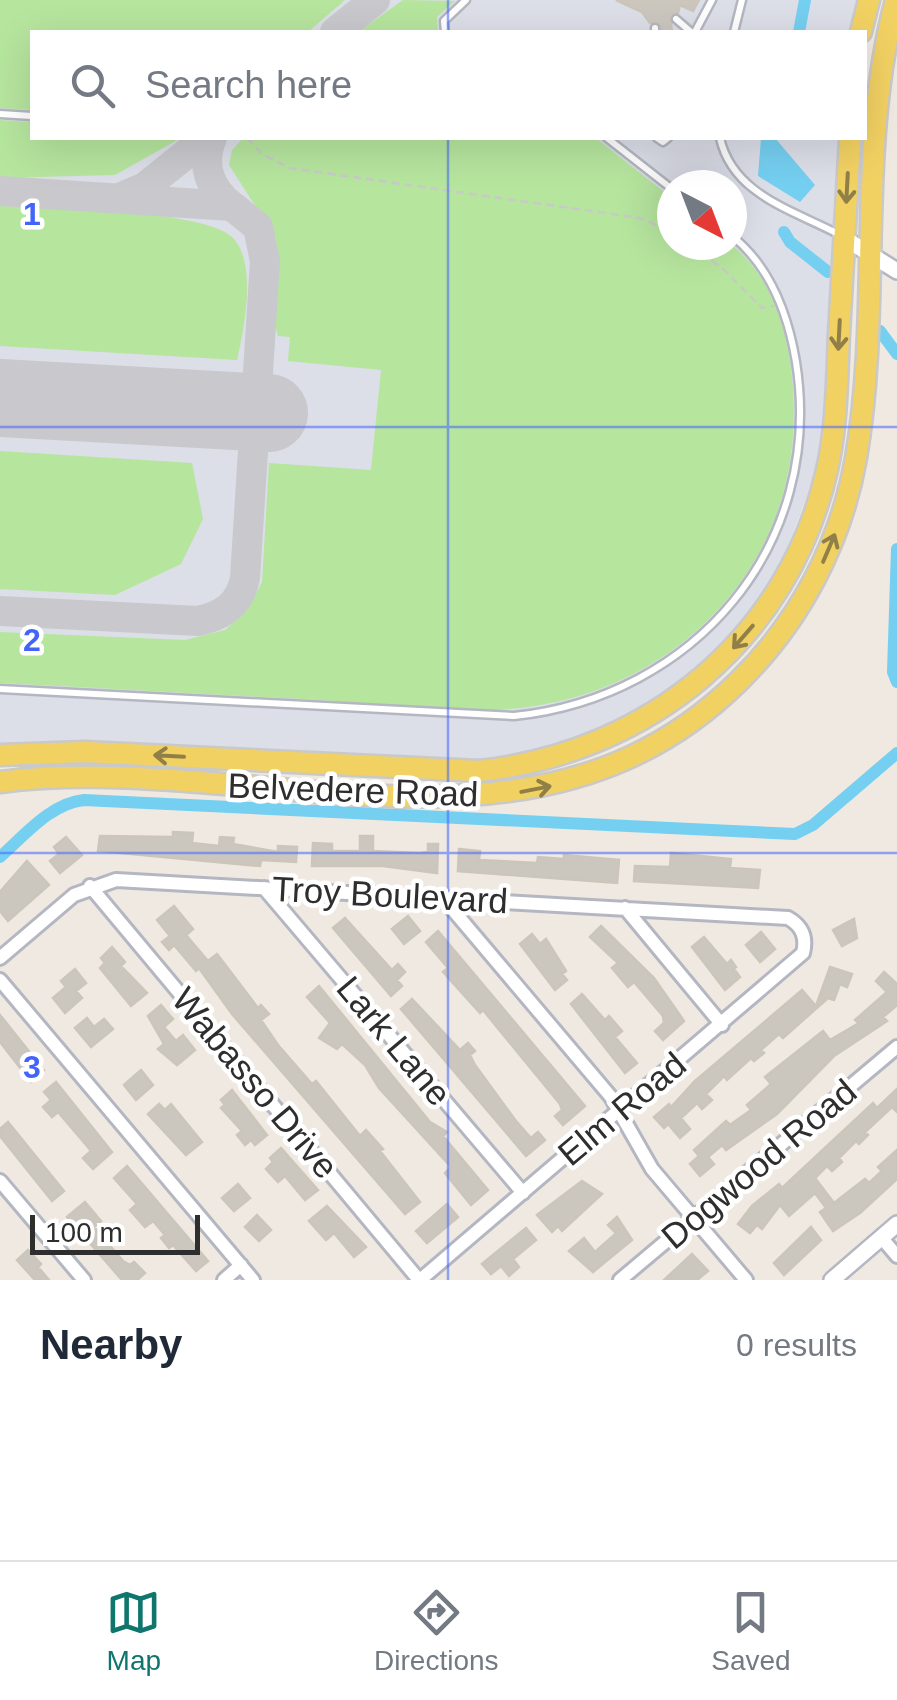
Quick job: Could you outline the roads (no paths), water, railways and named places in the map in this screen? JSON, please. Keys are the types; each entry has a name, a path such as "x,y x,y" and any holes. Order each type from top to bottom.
{"main road":[{"path":"861,30 868,0"},
{"name":"Belvedere Road","path":"0,782 68,778 456,798 536,789 632,756 684,726 725,694 791,619 816,577 840,521 859,442 881,75 896,0"},
{"name":"Belvedere Road","path":"0,755 85,752 458,772 534,763 628,729 712,670 774,596 803,544 823,486 833,428 850,140"},
{"path":"264,788 266,762"}],"street":[{"path":"844,238 897,271"},
{"name":"Troy Boulevard","path":"90,886 124,880 625,908 788,918 801,928"},
{"path":"0,958 90,886"},
{"name":"Wabasso Drive","path":"90,886 420,1280"},
{"name":"Lark Lane","path":"264,888 523,1193"},
{"path":"442,898 620,1111 652,1169 746,1280"},
{"path":"625,908 722,1025"},
{"name":"Elm Road","path":"420,1280 804,952 801,928"},
{"path":"0,980 253,1280"},
{"name":"Dogwood Road","path":"620,1280 897,1047"},
{"path":"0,1181 84,1280"},
{"path":"832,1280 897,1224"},
{"path":"881,1237 897,1256"},
{"path":"224,1280 241,1266"}],"lane":[{"path":"445,30 444,22 466,0"},
{"path":"694,30 712,0"},
{"path":"734,30 742,0"},
{"path":"676,18 691,30"},
{"path":"0,114 30,116"},
{"path":"610,140 657,177"},
{"path":"721,140 734,170 753,190 844,238"},
{"path":"0,689 478,716 544,713 619,691 675,658 703,634 750,580 780,522 794,472 800,414 794,349 780,305 759,261 747,250"}],"water":[{"path":"761,140 777,140 815,185 800,202 758,176"}],"waterway":[{"path":"799,30 805,0"},
{"path":"784,232 790,242 828,272"},
{"path":"880,331 897,354"},
{"path":"897,549 893,672 897,682"},
{"path":"0,857 49,814 84,800 795,834 813,825 897,753"}]}
